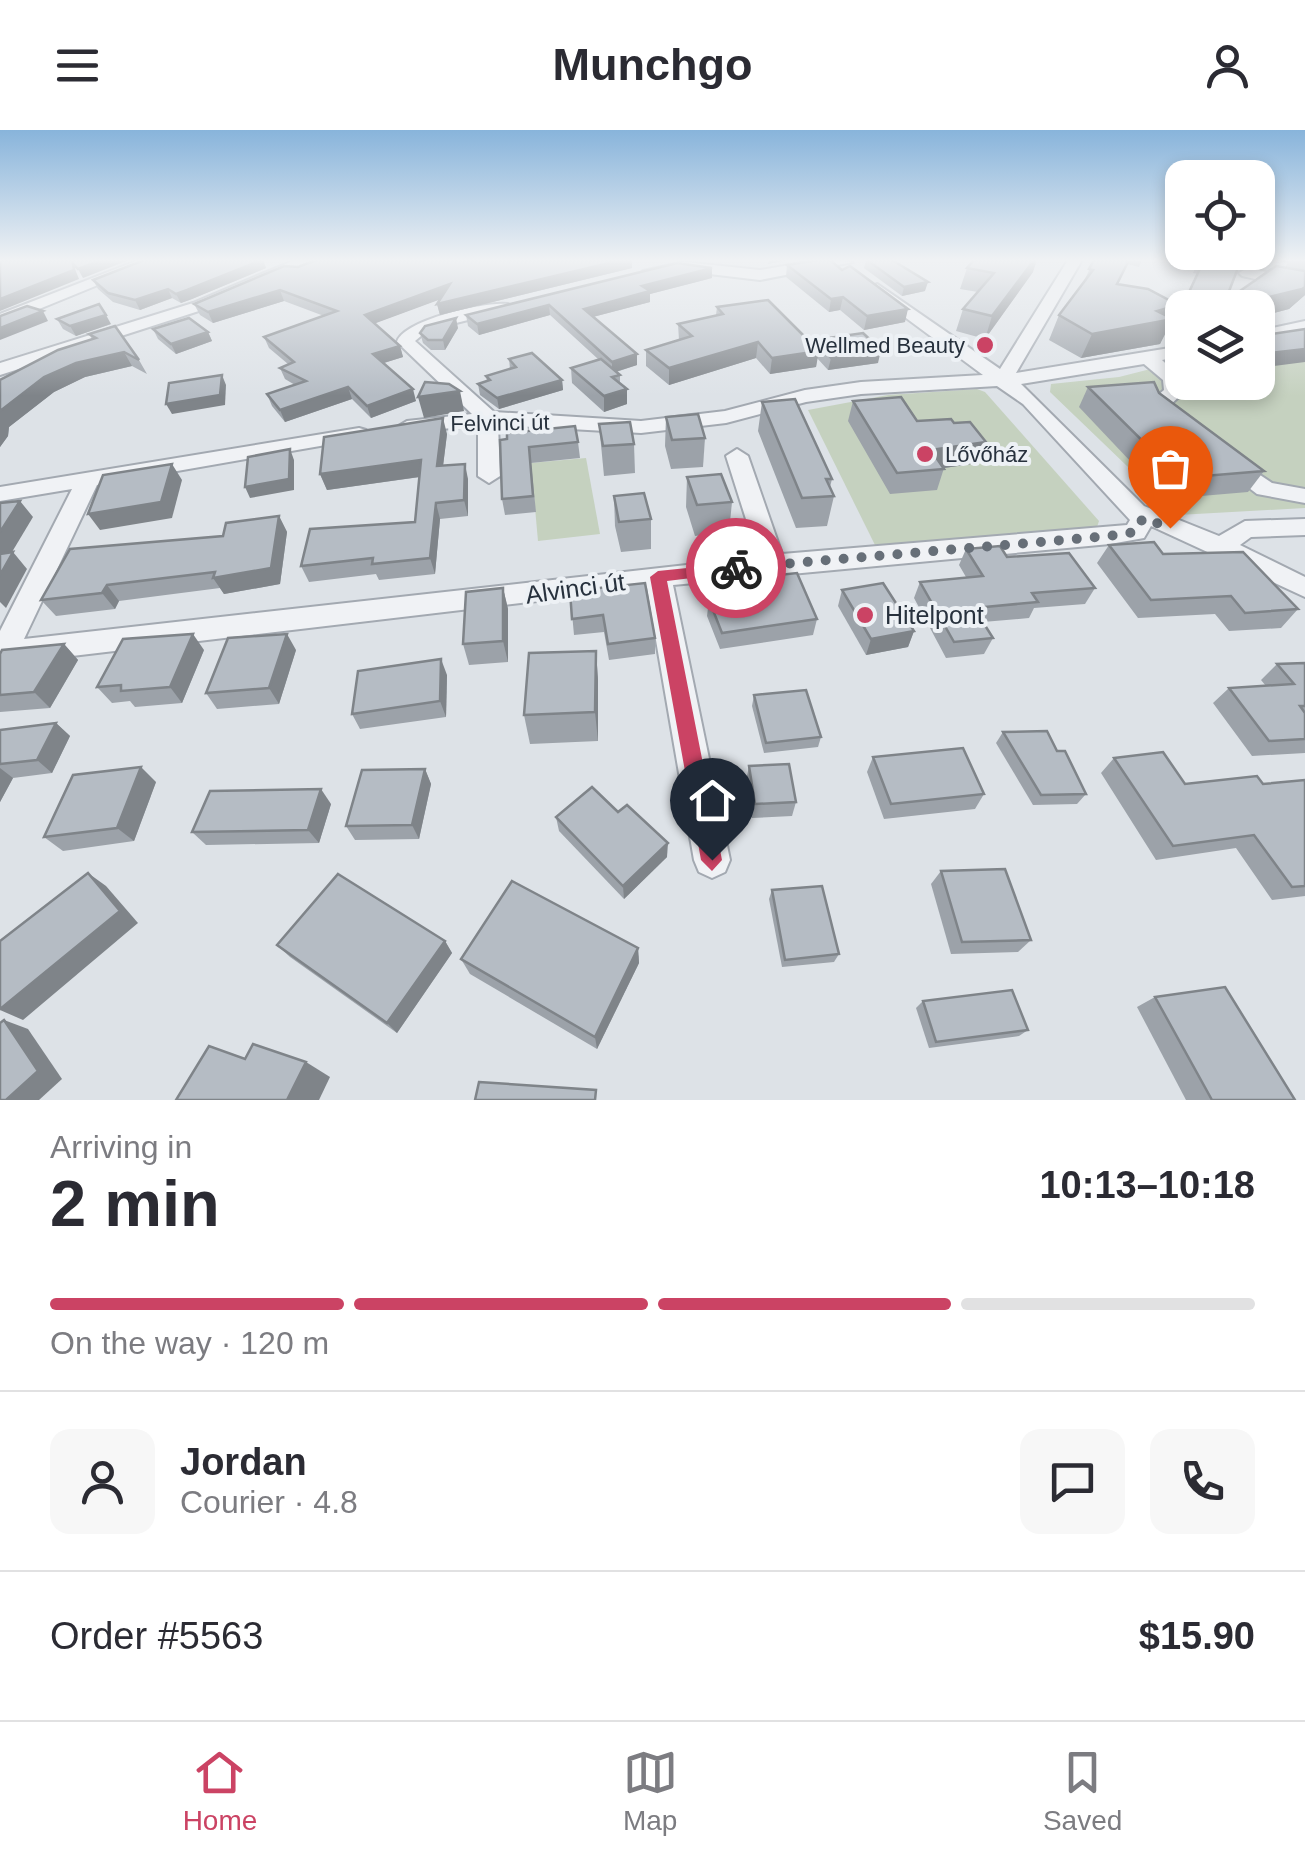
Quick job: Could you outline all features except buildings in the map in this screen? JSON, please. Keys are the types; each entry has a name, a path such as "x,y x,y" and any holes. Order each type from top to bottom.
{"street":[{"path":"0,320 37,305"},
{"path":"0,369 201,305"},
{"path":"489,476 488,418 406,342 406,337 422,326 508,305"},
{"path":"898,305 1002,381 1110,496 1143,518 1229,532 1305,527"},
{"path":"1002,381 1048,305"},
{"path":"1275,332 1305,326"},
{"name":"Felvinci út","path":"0,494 384,430 488,418 642,427 726,417 805,396 861,388 921,382 1002,381 1165,354"},
{"path":"1148,358 1172,378 1174,392 1157,406 1264,488 1305,496"},
{"path":"738,456 773,564"},
{"path":"2,656 88,482"},
{"name":"Alvinci út","path":"2,656 773,564 1110,536 1135,532 1143,518"},
{"path":"1229,532 1305,588"},
{"path":"658,577 712,860"}],"green space":[{"path":"1305,337 1305,508 1178,515 1050,392 1051,384 1119,377 1165,365 1165,400 1275,400 1275,343"},
{"path":"977,389 985,392 1099,521 1097,527 875,545 808,410 888,395"},
{"path":"586,458 600,534 538,541 531,463"}],"way so far":[{"path":"736,568 1110,536 1135,532 1143,518 1170,528"}],"place":[{"name":"Wellmed Beauty","path":"985,345"},
{"name":"Lővőház","path":"925,454"},
{"name":"Hitelpont","path":"865,615"}],"route":[{"path":"712,860 658,577 736,568"}]}
